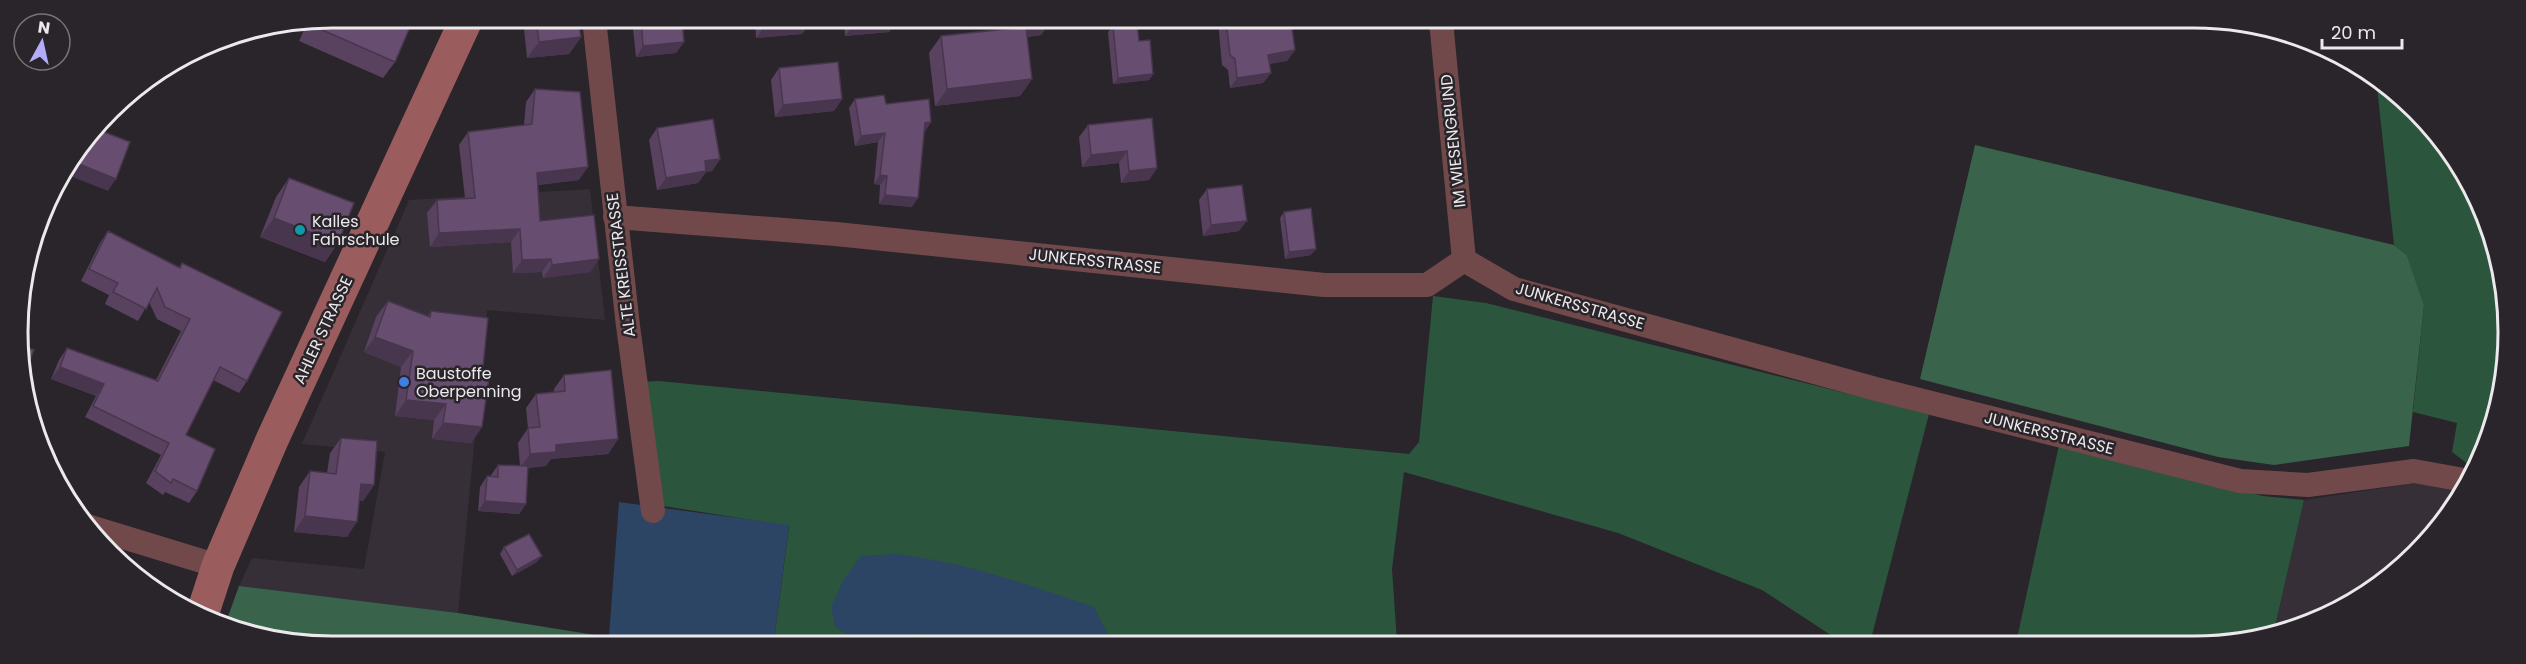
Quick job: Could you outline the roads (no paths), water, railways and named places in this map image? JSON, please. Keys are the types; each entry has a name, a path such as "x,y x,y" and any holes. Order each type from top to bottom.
{"main road":[{"name":"AHLER STRASSE","path":"205,607 218,566 272,440 462,28"}],"street":[{"name":"ALTE KREISSTRASSE","path":"595,28 615,218 653,512"},
{"name":"IM WIESENGRUND","path":"1442,28 1464,260"},
{"name":"JUNKERSSTRASSE","path":"615,218 813,232 1324,285 1427,285 1464,260 1514,289 1876,389 2240,481 2308,485 2414,471 2459,479"},
{"path":"103,531 218,566"}],"water":[{"path":"619,502 789,525 775,636 609,636"},
{"path":"896,554 922,558 972,568 1021,583 1094,607 1107,636 929,636 920,634 850,636 835,627 831,607 844,579 861,556"}],"place":[{"name":"Kalles Fahrschule","path":"300,230"},
{"name":"Baustoffe Oberpenning","path":"404,382"}]}
